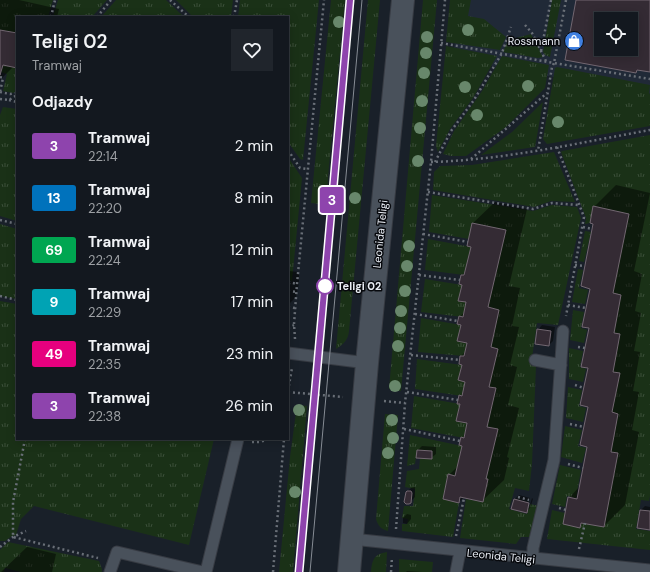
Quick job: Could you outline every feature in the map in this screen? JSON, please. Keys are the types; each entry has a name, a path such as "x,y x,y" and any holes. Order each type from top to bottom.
{"street":[{"name":"Leonida Teligi","path":"349,572 367,363 402,0"}],"lane":[{"path":"533,559 533,548 554,460 563,331"},
{"path":"292,354 367,363"},
{"path":"535,360 561,365"},
{"path":"206,572 238,440"},
{"name":"Leonida Teligi","path":"352,539 457,547 533,559 650,570"},
{"path":"456,572 457,547"},
{"path":"110,572 116,552 203,572"}],"path":[{"path":"51,16 55,0"},
{"path":"97,16 111,0"},
{"path":"170,0 188,16"},
{"path":"234,16 237,0"},
{"path":"289,377 324,0"},
{"path":"395,533 406,392 431,162 445,0"},
{"path":"541,51 551,0"},
{"path":"538,151 552,66 554,63 566,0"},
{"path":"524,25 532,33 546,61"},
{"path":"435,162 451,131 474,100 502,53 511,27"},
{"path":"441,43 650,79"},
{"path":"0,77 3,78 0,92 16,94"},
{"path":"470,160 547,93"},
{"path":"9,100 16,95"},
{"path":"0,99 16,102"},
{"path":"431,162 470,160 538,151 650,130"},
{"path":"557,147 584,218 563,331"},
{"path":"289,152 300,168 308,169"},
{"path":"428,192 533,209 552,203 579,205"},
{"path":"0,220 16,224"},
{"path":"583,227 592,229"},
{"path":"423,234 468,242"},
{"path":"575,265 585,266"},
{"path":"419,275 460,280"},
{"path":"289,282 297,284"},
{"path":"289,292 297,292"},
{"path":"0,296 16,300"},
{"path":"568,305 586,308"},
{"path":"289,307 295,308"},
{"path":"415,314 458,321"},
{"path":"289,327 294,324"},
{"path":"411,354 460,360"},
{"path":"289,391 346,398"},
{"path":"406,392 458,400"},
{"path":"382,401 405,404"},
{"path":"404,429 460,441"},
{"path":"13,537 13,502 25,440"},
{"path":"272,572 284,440"},
{"path":"457,547 464,498"},
{"path":"579,551 585,523"},
{"path":"0,547 13,537 26,531"},
{"path":"13,537 101,559"},
{"path":"391,572 392,555"}],"shaded area":[{"path":"462,0 650,0 650,94 452,59"}],"green space":[{"path":"0,0 53,0 48,16 16,16 16,33 0,30"},
{"path":"58,0 107,0 93,16 53,16"},
{"path":"116,0 166,0 183,16 102,16"},
{"path":"176,0 233,0 231,16 192,16"},
{"path":"240,0 319,0 303,160 300,159 289,143 289,16 238,16"},
{"path":"331,0 345,0 328,177 327,205 311,203"},
{"path":"368,0 380,0 349,331 345,342 336,349"},
{"path":"423,0 437,0 401,391 389,389"},
{"path":"450,0 471,0 468,16 484,19 506,37 500,50 446,42"},
{"path":"552,0 561,0 550,57 545,55 543,52"},
{"path":"531,34 543,57 538,58 503,52 509,38 516,38"},
{"path":"446,46 497,56 473,98 450,129 438,152 436,146"},
{"path":"502,56 549,65 545,88 506,127 466,156 451,156 443,154 454,131 482,91"},
{"path":"3,65 16,68 16,92 13,93 3,91 7,74 1,72"},
{"path":"557,67 650,85 650,126 547,144 543,139 555,68"},
{"path":"543,102 535,147 481,155 512,132"},
{"path":"3,107 16,109 16,221 0,216 0,115"},
{"path":"650,135 650,496 649,501 641,500 636,529 650,531 650,550 547,539 552,510 565,513 580,528 581,523 604,527 617,453 611,452 618,414 612,412 619,373 613,372 620,334 614,333 621,295 613,293 594,206 590,223 585,224 586,218 561,152"},
{"path":"554,152 575,202 551,201 534,207 433,190 434,172 440,166 472,165"},
{"path":"289,158 302,178 292,281 289,280"},
{"path":"432,195 533,211 552,205 577,207 581,218 558,325 537,323 531,365 536,366 532,464 529,491 515,488 509,509 527,514 530,504 539,506 531,537 521,537 516,544 460,538 466,499 483,502 488,479 486,479 498,429 487,427 496,389 489,387 498,349 491,347 499,310 488,307 506,230 473,223 469,239 429,232"},
{"path":"0,224 16,229 16,299 0,296"},
{"path":"585,231 591,232 584,262 579,261"},
{"path":"428,239 471,247 464,275 425,270"},
{"path":"578,269 583,270 579,288 588,290 585,304 572,302"},
{"path":"425,279 462,285 459,301 466,302 463,317 421,312"},
{"path":"0,301 16,304 16,440 214,440 189,545 34,506 21,519 16,535 5,541 0,541"},
{"path":"573,310 584,312 581,328 587,330 584,343 570,340"},
{"path":"421,318 461,325 467,343 464,356 418,352"},
{"path":"569,348 583,351 580,367 586,369 583,382 569,379"},
{"path":"417,359 462,365 465,382 462,396 415,389"},
{"path":"568,387 582,390 579,406 586,408 583,422 566,418"},
{"path":"414,396 460,404 456,421 467,423 464,438 411,428"},
{"path":"297,405 307,406 293,572 279,572 290,457"},
{"path":"385,414 398,415 388,531 380,527 376,519"},
{"path":"565,426 582,430 578,446 586,448 582,463 561,457"},
{"path":"410,435 462,446 455,476 449,474 443,499 459,503 453,537 402,531 402,524 407,524 408,519 402,518 404,506 413,506 415,489 405,487 407,471 419,469 420,458 432,459 432,451 417,450 415,464 407,466"},
{"path":"560,465 581,470 576,498 567,496 565,507 552,504"},
{"path":"8,542 99,561 102,572 21,572 5,568 4,572 0,572 0,550"},
{"path":"387,552 386,572 371,572 374,558 379,554"},
{"path":"399,559 433,562 432,572 399,572"}],"building":[{"path":"576,0 650,0 650,72 637,70 636,73 565,60"},
{"path":"0,30 16,33 16,68 3,65 0,75"},
{"path":"593,206 629,214 613,293 621,295 614,333 620,334 613,372 620,373 612,412 618,414 611,452 618,453 604,527 581,523 580,528 563,524 568,497 577,499 587,447 580,445 588,407 580,405 588,368 581,367 589,328 582,327 590,289 581,286 593,224 590,223"},
{"path":"472,223 506,230 488,307 499,310 491,347 498,349 489,387 496,388 487,427 498,429 486,479 488,479 483,502 460,497 459,503 443,499 448,474 455,476 462,446 459,445 461,437 464,438 467,423 456,421 460,404 457,404 459,395 462,396 465,382 458,380 462,365 459,364 460,356 464,356 467,343 457,341 461,325 457,324 459,316 463,317 466,302 458,301 462,285 459,284 461,275 464,275 471,247 467,246"},
{"path":"537,329 551,331 549,346 535,344"},
{"path":"417,450 432,451 432,459 416,458"},
{"path":"407,491 411,491 412,493 411,503 409,504 404,502"},
{"path":"514,499 529,503 527,513 511,509"},
{"path":"640,510 650,511 650,530 637,528"}],"tram line":[{"path":"299,572 350,0"},
{"name":"3","path":"299,572 350,0"},
{"path":"310,572 362,0"}],"place":[{"name":"Rossmann","path":"574,41"},
{"name":"Teligi 02","path":"325,286"}]}
